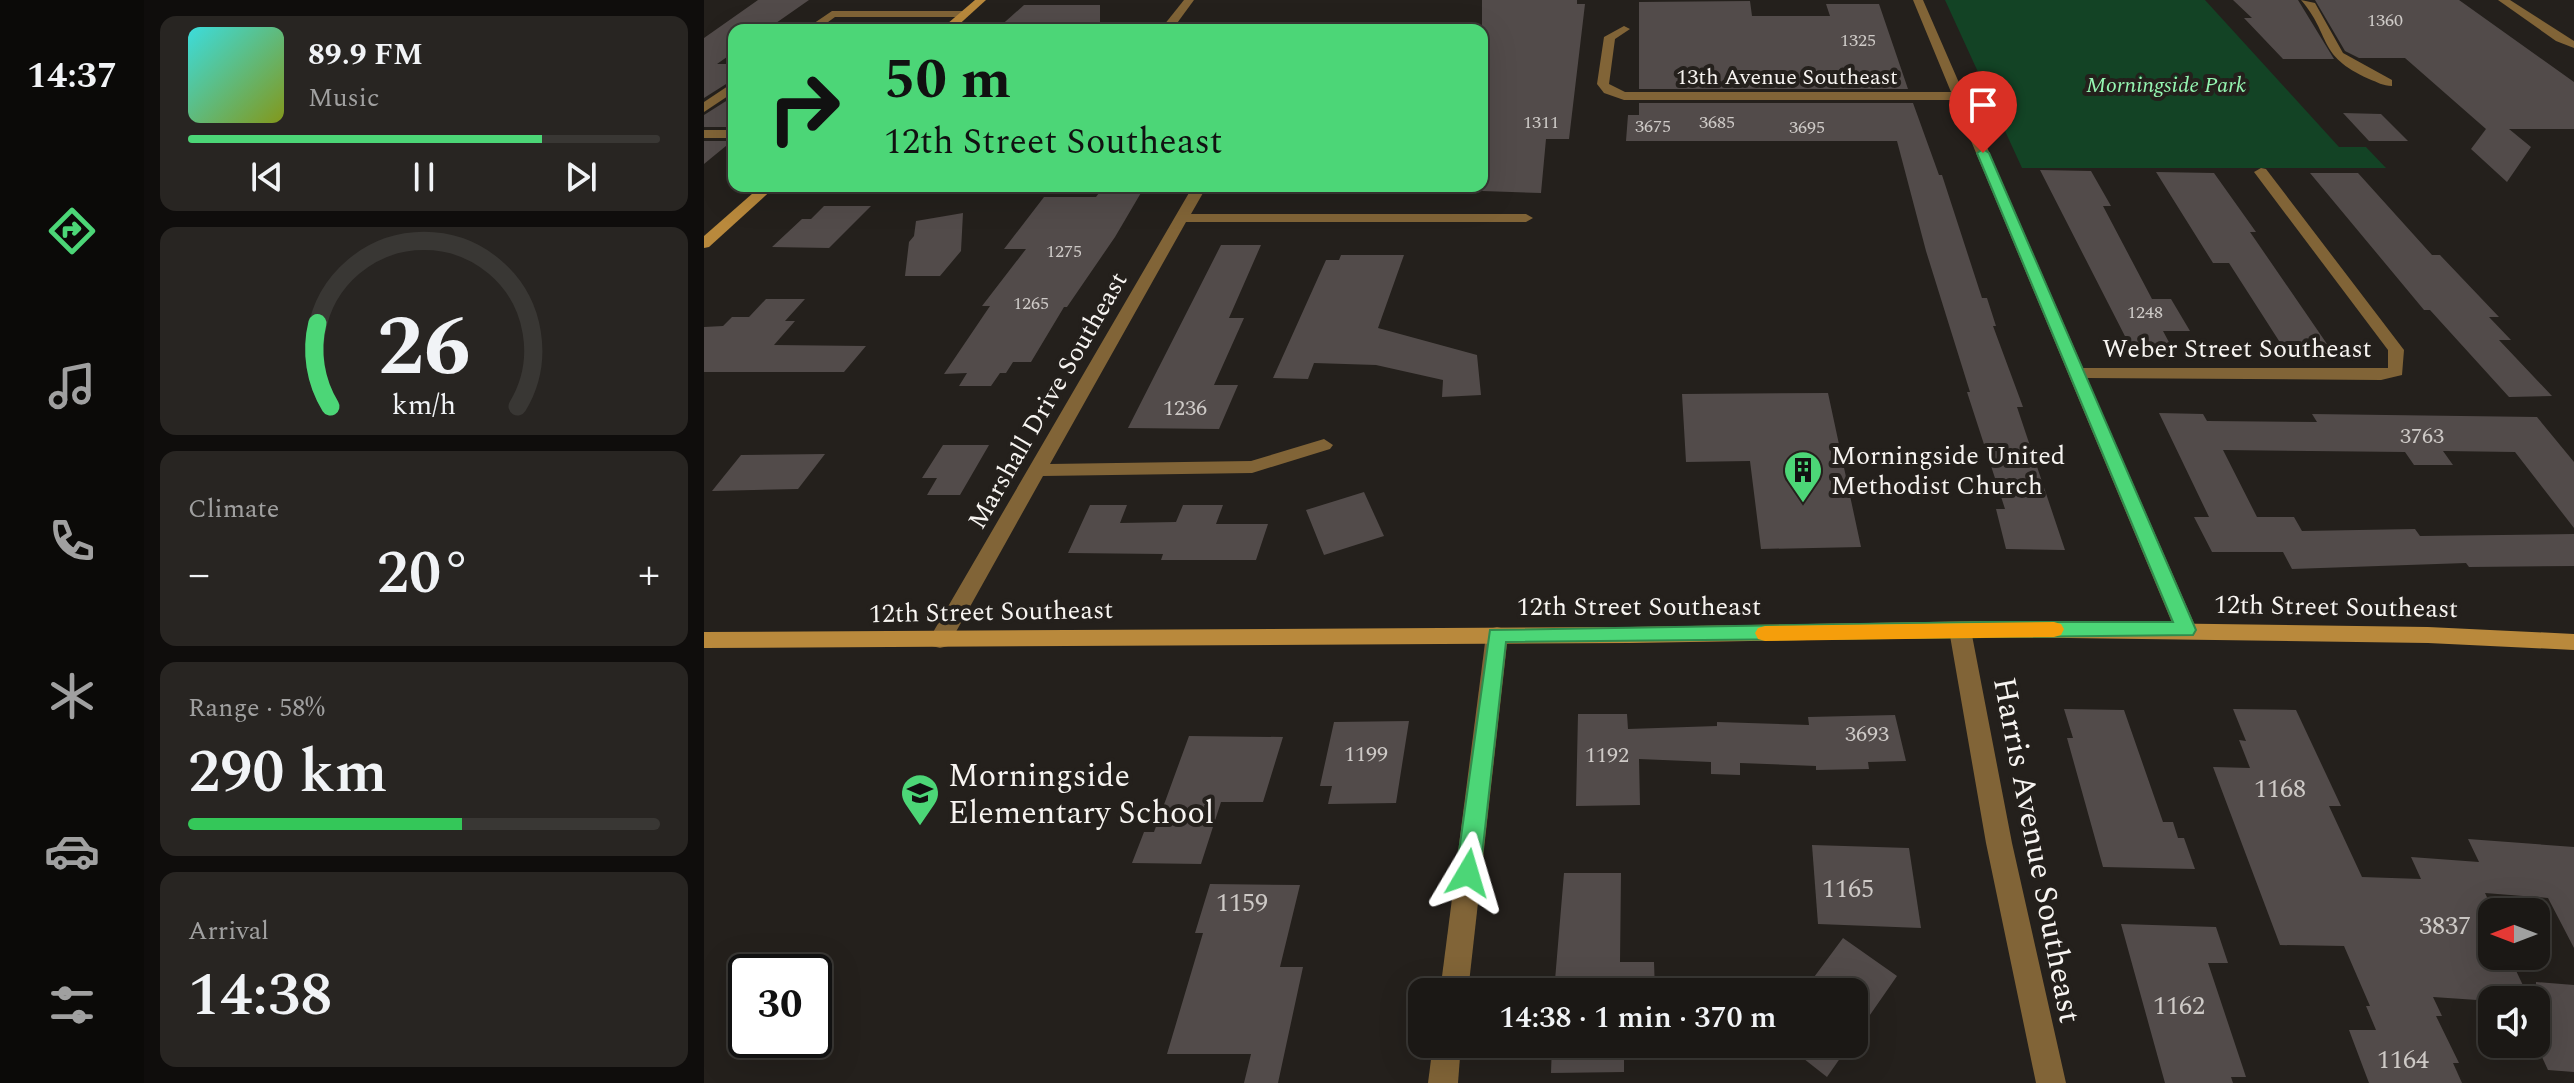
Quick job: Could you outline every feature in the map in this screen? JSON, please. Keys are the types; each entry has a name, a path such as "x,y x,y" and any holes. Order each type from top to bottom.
{"main road":[{"path":"953,24 981,0"},
{"path":"704,244 762,192"},
{"name":"12th Street Southeast","path":"704,640 2186,630 2428,635 2574,642"}],"street":[{"path":"1171,24 1189,0"},
{"path":"1918,0 2186,630"},
{"path":"2306,0 2319,16 2333,48 2342,59 2388,83"},
{"path":"2503,0 2560,39 2574,45"},
{"path":"818,24 832,14 964,14"},
{"name":"13th Avenue Southeast","path":"1624,29 1609,40 1603,84 1615,94 1624,96 1960,96"},
{"path":"704,108 728,90"},
{"path":"704,134 728,134"},
{"name":"Weber Street Southeast","path":"2077,373 2381,375 2396,371 2396,350 2261,172"},
{"name":"Marshall Drive Southeast","path":"940,640 1196,192"},
{"path":"1181,218 1526,218"},
{"path":"1035,470 1252,467 1324,445"},
{"name":"Harris Avenue Southeast","path":"1960,630 1999,843 2051,1083"},
{"path":"1456,978 1497,635"},
{"path":"1443,1083 1446,1058"}],"green space":[{"name":"Morningside Park","path":"1945,0 2205,0 2339,147 2366,147 2386,168 2022,168"}],"building":[{"path":"758,0 809,0 775,24 728,24 728,56 717,64 728,64 728,83 704,98 704,38"},
{"path":"1482,0 1577,0 1577,4 1585,4 1569,139 1546,139 1541,193 1488,191 1488,24 1482,24"},
{"path":"2233,0 2298,0 2334,59 2283,59 2244,18 2252,18"},
{"path":"2315,0 2459,0 2574,82 2574,129 2509,129 2531,147 2507,182 2471,149 2486,129 2405,58 2359,58 2345,51"},
{"path":"1750,1 1752,16 1830,16 1826,4 1879,4 1908,89 1639,89 1639,2"},
{"path":"1024,5 1100,5 1100,24 1003,24"},
{"path":"728,100 728,127 704,127 704,115"},
{"path":"1639,103 1913,103 1939,175 1942,175 1982,298 1987,298 1996,326 1993,326 2023,407 2017,407 2065,550 2006,549 1996,509 2005,509 1967,392 1970,392 1926,251 1897,141 1626,141 1628,115 1639,115"},
{"path":"2343,113 2381,114 2408,141 2369,141"},
{"path":"704,141 728,141 728,144 704,164"},
{"path":"2040,170 2091,171 2111,206 2103,206 2152,299 2171,299 2190,331 2163,331 2171,346 2130,346"},
{"path":"2156,172 2214,173 2256,232 2250,232 2327,344 2281,344 2229,263 2213,263"},
{"path":"2310,173 2358,173 2432,255 2440,255 2499,317 2489,317 2511,340 2499,340 2552,396 2509,397 2430,310 2424,310"},
{"path":"1100,192 1141,192 1031,362 1013,362 991,386 959,386 967,373 944,374 990,306 982,306 1026,249 1004,249 1044,197 1096,197"},
{"path":"824,206 871,206 829,248 772,247 802,219 811,219"},
{"path":"963,213 961,251 940,276 905,276 909,242 914,236 916,221"},
{"path":"1221,245 1261,245 1229,318 1244,318 1214,385 1238,385 1219,429 1128,428"},
{"path":"1341,255 1404,255 1378,328 1477,355 1481,395 1442,397 1443,380 1376,365 1314,363 1308,379 1273,378 1326,260 1339,260"},
{"path":"766,299 805,299 785,321 795,321 774,345 866,346 844,372 704,372 704,327 723,326 732,317 749,317"},
{"name":"Morningside United Methodist Church","path":"1828,393 1861,547 1761,549 1750,461 1686,462 1682,394"},
{"path":"2159,413 2203,414 2207,421 2317,422 2312,414 2537,417 2574,462 2574,528 2515,452 2443,451 2453,465 2414,465 2405,452 2223,450 2257,517 2294,517 2302,531 2415,529 2420,536 2574,534 2574,566 2469,567 2466,563 2292,569 2283,552 2212,552 2194,517 2209,517"},
{"path":"943,445 989,445 960,495 927,495 937,478 922,478"},
{"path":"825,454 798,489 712,491 741,455"},
{"path":"1364,492 1384,536 1324,555 1306,510"},
{"path":"1090,505 1127,505 1120,523 1176,522 1183,505 1223,505 1216,524 1268,524 1256,560 1161,560 1163,554 1068,553"},
{"path":"2064,709 2124,710 2163,822 2173,822 2178,838 2184,838 2195,869 2103,867 2067,738 2073,738"},
{"path":"2233,709 2296,710 2341,806 2329,806 2362,877 2421,879 2411,857 2479,862 2468,839 2574,847 2574,948 2550,898 2485,893 2487,898 2478,898 2478,970 2516,970 2523,986 2478,986 2478,1000 2433,997 2442,1016 2436,1016 2459,1063 2453,1063 2462,1083 2369,1083 2349,1030 2376,1030 2366,1006 2370,1006 2344,946 2280,945 2213,767 2250,768 2239,740 2246,741"},
{"path":"1578,714 1627,714 1628,729 1717,726 1717,722 1809,725 1808,717 1895,715 1906,761 1868,762 1869,769 1816,770 1816,766 1740,763 1740,775 1711,774 1711,762 1639,759 1640,805 1576,806"},
{"path":"1409,721 1396,803 1328,804 1332,786 1320,786 1334,722"},
{"path":"1189,736 1283,737 1263,802 1221,802 1201,864 1132,863 1144,832 1154,832"},
{"path":"1812,845 1909,848 1921,928 1818,924"},
{"path":"1564,873 1621,873 1620,962 1654,962 1655,978 1555,978"},
{"path":"1210,884 1300,885 1280,967 1303,967 1278,1083 1244,1083 1251,1054 1167,1054 1203,933 1195,933"},
{"path":"2121,924 2216,927 2228,963 2208,963 2246,1077 2231,1077 2233,1083 2165,1083"},
{"path":"1843,938 1897,976 1868,1018 1868,978 1813,978"},
{"path":"2536,982 2574,985 2574,1072 2548,1070 2542,1058 2550,1058 2550,986 2536,986"},
{"path":"1552,1058 1624,1058 1624,1072 1551,1073"},
{"path":"1803,1058 1840,1058 1827,1077"}],"slow traffic":[{"path":"1765,633 2054,629"}],"place":[{"name":"Morningside United Methodist Church","path":"1803,504"},
{"name":"Morningside Elementary School","path":"920,827"}],"route":[{"path":"1468,873 1497,635 1988,629 2186,630 1983,153"}]}
